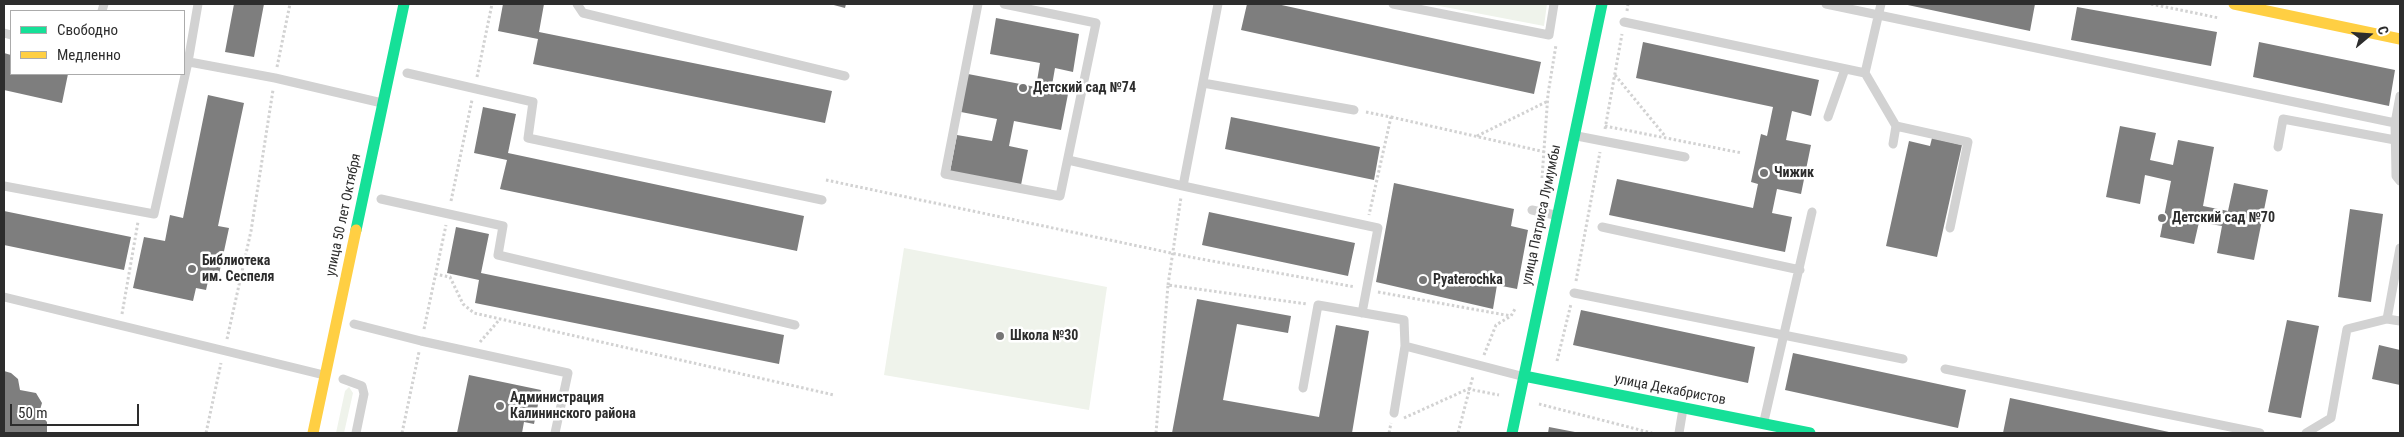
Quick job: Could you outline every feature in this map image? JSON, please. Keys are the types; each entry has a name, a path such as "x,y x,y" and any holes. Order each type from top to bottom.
{"street":[{"name":"улица 50 лет Октября","path":"313,433 364,195 387,104 390,70 404,4"},
{"name":"улица Патриса Лумумбы","path":"1512,433 1602,4"},
{"path":"2234,4 2400,39"},
{"path":"390,70 407,73"},
{"path":"364,195 381,199"},
{"path":"337,320 354,324"},
{"path":"325,375 343,379"},
{"name":"улица Декабристов","path":"1524,376 1810,433"}],"lane":[{"path":"198,4 186,62 275,78 387,104"},
{"path":"577,4 583,13 845,76"},
{"path":"978,4 945,174 1060,196 1096,22 1004,4"},
{"path":"1183,186 1218,4"},
{"path":"1393,4 1549,34 1554,4"},
{"path":"1826,4 2395,123"},
{"path":"1881,4 1865,73 1896,126 1893,144"},
{"path":"1624,22 1865,73"},
{"path":"1828,117 1845,69"},
{"path":"407,73 533,102 528,138 822,200"},
{"path":"4,186 154,214 183,75"},
{"path":"1203,83 1354,110"},
{"path":"2400,96 2395,123 2396,176 2400,182"},
{"path":"2278,148 2283,119 2395,140"},
{"path":"1896,126 1968,142 1950,228"},
{"path":"1574,135 1686,157"},
{"path":"1068,160 1378,228 1362,313"},
{"path":"381,199 503,226 498,255 795,325"},
{"path":"1532,210 1557,216"},
{"path":"1764,424 1812,212"},
{"path":"1602,227 1800,270"},
{"path":"2386,319 2400,248"},
{"path":"1574,293 1904,359"},
{"path":"4,297 325,375"},
{"path":"1303,388 1318,305 1404,320 1405,346 1394,413"},
{"path":"2306,433 2331,418 2347,329 2386,319 2400,321"},
{"path":"354,324 568,373 555,433"},
{"path":"1405,346 1524,376"},
{"path":"1945,369 2260,433"},
{"path":"343,379 362,386 364,394 356,433"},
{"path":"1679,433 1683,408"}],"path":[{"path":"206,433 251,231 275,78 290,4"},
{"path":"1541,186 1548,101 1557,40"},
{"path":"1615,74 1666,136"},
{"path":"1477,136 1548,101"},
{"path":"1354,110 1545,152"},
{"path":"1367,225 1391,117"},
{"path":"1605,126 1666,136 1742,153"},
{"path":"826,180 1173,252 1511,316"},
{"path":"1156,433 1168,285 1183,186"},
{"path":"120,324 140,211"},
{"path":"435,274 450,277 463,304 474,313 834,395"},
{"path":"1168,285 1318,305"},
{"path":"1547,406 1574,293"},
{"path":"1458,433 1468,389 1476,365 1483,357 1496,326 1511,316 1519,301"},
{"path":"471,352 501,319"},
{"path":"1391,425 1468,389 1519,399 1652,433"}],"shaded area":[{"path":"1429,4 1547,4 1544,26"},
{"path":"904,248 1107,287 1089,410 884,375"},
{"path":"349,387 353,393 344,433 336,433 345,391"}],"building":[{"path":"234,4 264,4 254,57 225,52"},
{"path":"503,4 544,4 539,32 832,91 825,123 533,64 538,39 498,31"},
{"path":"830,4 846,4 845,8"},
{"path":"1247,4 1277,4 1541,62 1534,94 1241,30"},
{"path":"1903,4 2035,4 2030,31"},
{"path":"2077,7 2217,32 2211,66 2071,40"},
{"path":"996,18 1079,34 1073,72 1055,68 1051,91 1068,94 1061,130 1014,121 1009,146 1028,150 1021,185 950,172 957,135 992,141 997,119 961,112 968,74 1036,87 1040,63 990,54"},
{"path":"1643,42 1819,80 1811,116 1792,111 1786,140 1811,145 1801,194 1777,189 1772,213 1792,217 1785,252 1609,215 1617,179 1753,208 1758,184 1751,182 1761,134 1767,136 1773,107 1636,78"},
{"path":"2259,42 2395,70 2389,106 2253,77"},
{"path":"4,53 10,55 10,75 68,75 62,103 4,90"},
{"path":"208,95 244,103 218,226 229,228 218,279 209,277 206,290 196,288 193,301 133,288 144,237 165,241 170,215 183,218"},
{"path":"483,107 516,114 508,153 804,216 797,251 500,189 507,160 474,153"},
{"path":"1231,117 1380,147 1374,180 1225,149"},
{"path":"2120,126 2156,133 2150,160 2173,165 2178,140 2214,147 2203,206 2228,211 2234,183 2268,190 2254,260 2217,253 2222,226 2199,222 2194,244 2160,237 2171,181 2145,175 2140,204 2106,197"},
{"path":"1932,138 1962,145 1937,257 1886,246 1909,141 1930,146"},
{"path":"1394,183 1514,209 1511,226 1528,230 1517,289 1497,285 1493,309 1376,282"},
{"path":"2350,209 2383,214 2371,302 2338,297"},
{"path":"4,211 131,237 124,270 4,245"},
{"path":"1209,212 1355,243 1348,276 1202,245"},
{"path":"456,227 489,234 481,273 784,335 779,364 475,303 479,280 447,273"},
{"path":"1197,299 1291,316 1288,333 1237,324 1223,400 1319,417 1336,325 1369,331 1352,433 1172,433"},
{"path":"1581,310 1755,347 1748,383 1573,345"},
{"path":"2287,320 2319,326 2301,418 2268,412"},
{"path":"2379,345 2400,350 2400,385 2372,379"},
{"path":"1793,353 1966,390 1958,428 1785,390"},
{"path":"4,371 11,373 18,379 20,390 36,393 42,403 39,413 47,422 47,433 4,433"},
{"name":"Администрация Калининского района","path":"469,375 541,390 534,424 524,422 522,433 457,433"},
{"path":"2010,398 2169,432 2169,433 2003,433"},
{"path":"1549,427 1575,432 1575,433 1548,433"}],"traffic: fast":[{"path":"356,230 404,4"},
{"path":"1512,433 1602,4"},
{"path":"1524,376 1810,433"}],"traffic: slow":[{"path":"2234,4 2400,39"},
{"path":"313,433 356,230"}],"place":[{"name":"Детский сад №74","path":"1023,88"},
{"name":"Чижик","path":"1764,173"},
{"name":"Детский сад №70","path":"2162,218"},
{"name":"Библиотека им. Сеспеля","path":"192,269"},
{"name":"Pyaterochka","path":"1423,280"},
{"name":"Школа №30","path":"1000,336"},
{"name":"Администрация Калининского района","path":"500,406"}]}
